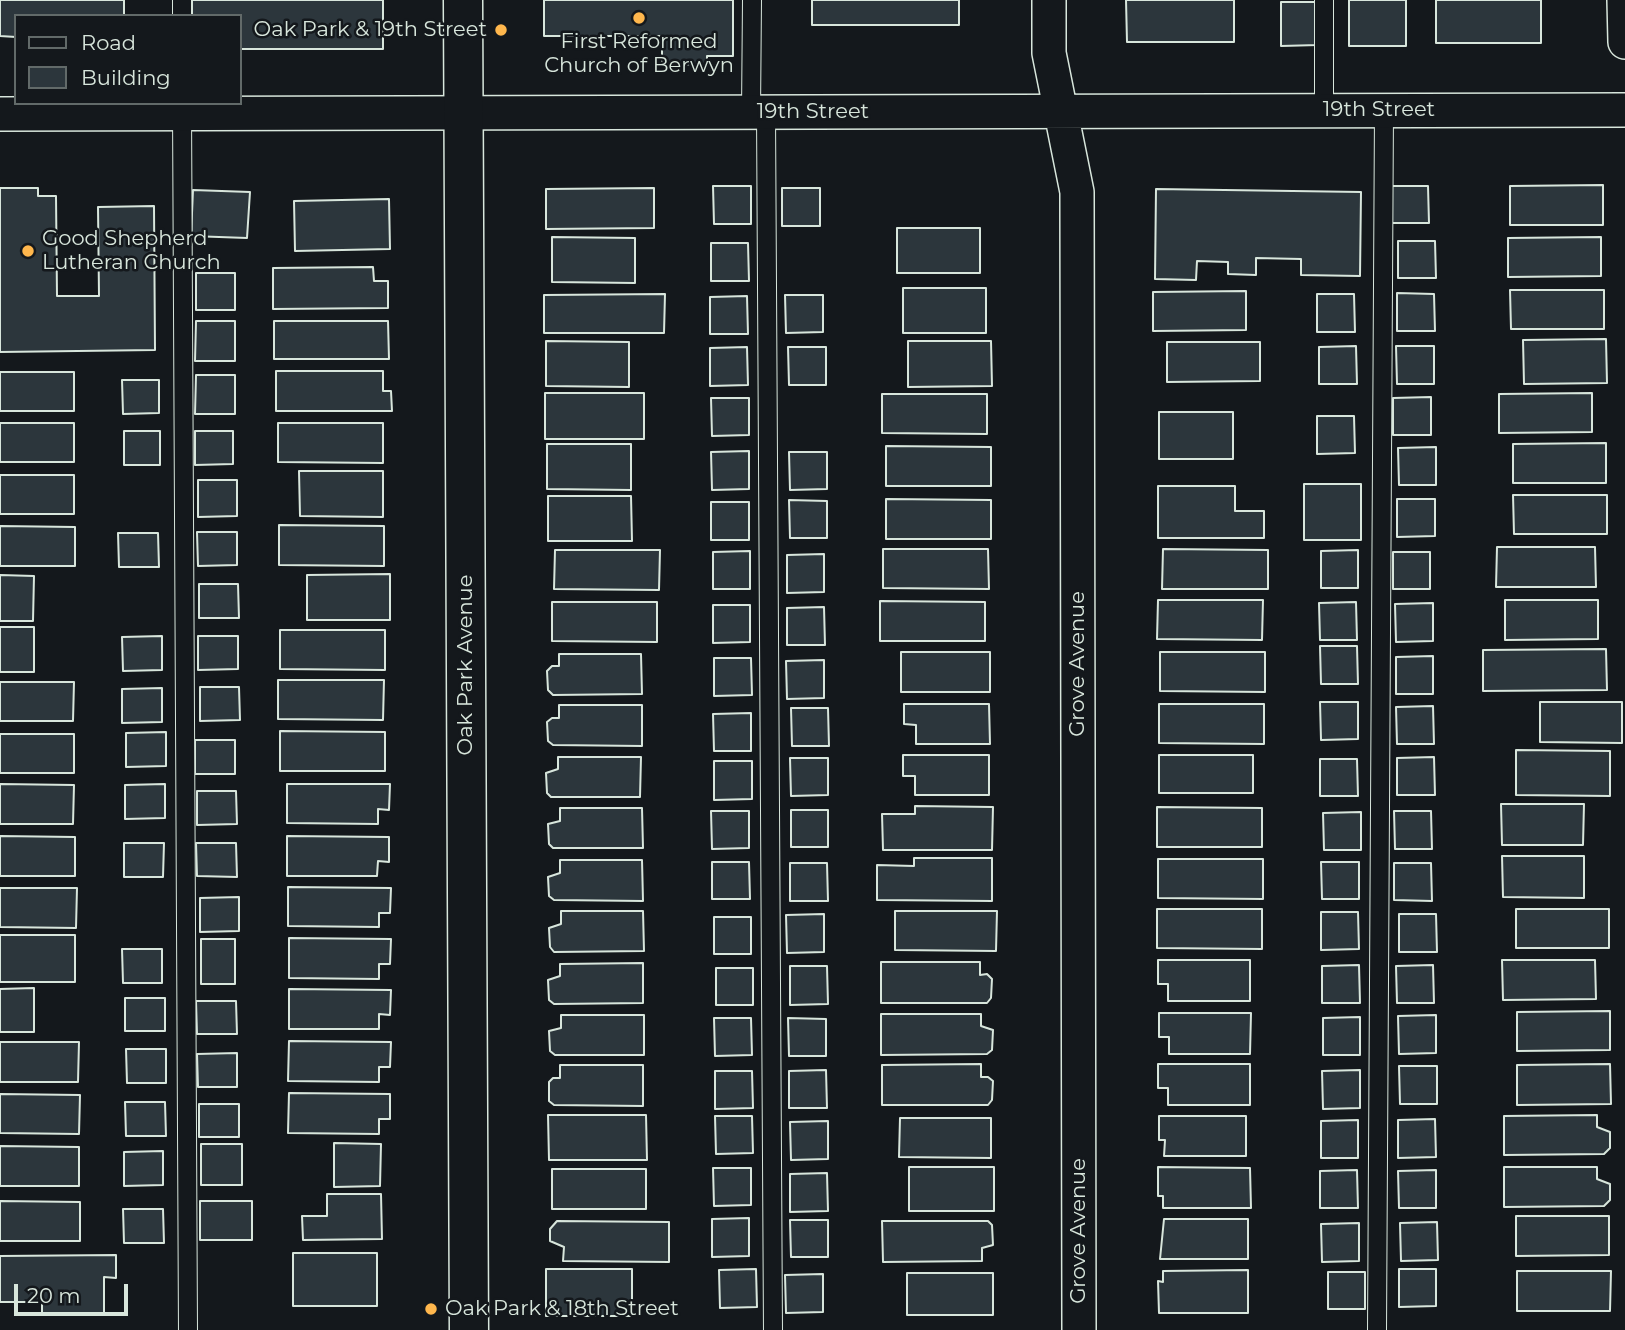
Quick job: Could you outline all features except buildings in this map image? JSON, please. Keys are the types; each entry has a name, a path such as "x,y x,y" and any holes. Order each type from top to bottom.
{"street":[{"name":"Oak Park Avenue","path":"463,0 469,1330"},
{"name":"Grove Avenue","path":"1049,0 1049,54 1077,192 1079,1330"},
{"path":"1624,0 1625,42"},
{"name":"19th Street","path":"0,114 182,108 463,113 1625,110"}],"lane":[{"path":"752,0 759,112 773,1330"},
{"path":"1324,0 1324,110"},
{"path":"182,108 188,1330"},
{"path":"1377,1330 1384,110"}],"place":[{"name":"First Reformed Church of Berwyn","path":"639,18"},
{"name":"Oak Park & 19th Street","path":"501,30"},
{"name":"Good Shepherd Lutheran Church","path":"28,251"},
{"name":"Oak Park & 18th Street","path":"431,1309"}]}
